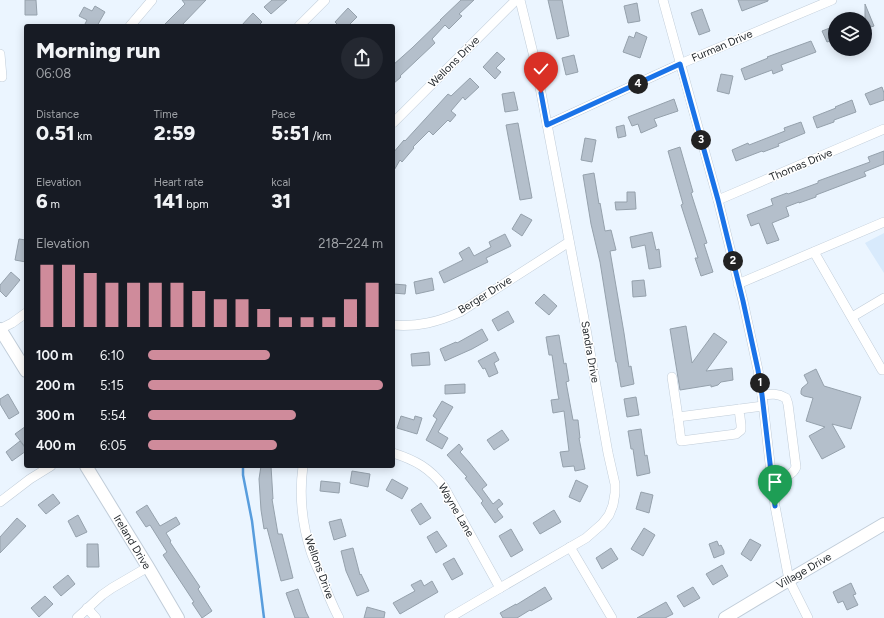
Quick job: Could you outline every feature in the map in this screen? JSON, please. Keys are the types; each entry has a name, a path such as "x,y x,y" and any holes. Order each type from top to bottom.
{"main road":[{"path":"0,329 24,368"},
{"name":"Ireland Drive","path":"87,468 178,618"},
{"name":"Village Drive","path":"725,618 884,524"}],"street":[{"path":"132,24 152,0"},
{"path":"302,24 325,0"},
{"name":"Wellons Drive","path":"395,121 516,0"},
{"name":"Sandra Drive","path":"449,618 586,538 602,524 609,515 613,505 615,493 615,484 536,61 520,0"},
{"path":"663,0 718,200 758,370 775,506 789,580 808,618"},
{"name":"Furman Drive","path":"547,125 680,64 832,0"},
{"path":"0,54 2,77"},
{"name":"Thomas Drive","path":"718,200 884,129"},
{"path":"738,284 884,222"},
{"name":"Berger Drive","path":"395,325 416,325 433,322 460,312 569,242"},
{"path":"814,252 882,370 884,370"},
{"path":"852,317 884,298"},
{"path":"0,329 24,314"},
{"path":"672,377 681,441 736,434 741,430 739,409"},
{"path":"762,395 774,393 786,398 796,467 790,475 772,478"},
{"path":"678,417 763,406"},
{"name":"Wayne Lane","path":"395,454 418,462 444,487 500,588"},
{"path":"0,502 30,479 48,468"},
{"name":"Wellons Drive","path":"303,468 301,499 304,525 311,551 332,605 339,618"},
{"path":"570,547 612,618"},
{"path":"77,618 102,595 148,567"},
{"path":"87,608 96,618"}],"shaded area":[{"path":"884,233 884,273 865,243"}],"building":[{"path":"25,0 36,0 37,15 25,15"},
{"path":"182,0 206,0 183,24 165,24 185,4"},
{"path":"272,0 287,0 271,14 264,7"},
{"path":"461,0 474,0 459,14 462,16 449,29 445,25 432,39 435,43 395,82 395,63"},
{"path":"548,0 562,0 569,36 557,39"},
{"path":"738,0 768,0 768,1 742,11"},
{"path":"637,3 640,21 628,23 624,6"},
{"path":"865,4 868,12 865,12"},
{"path":"95,6 105,12 98,24 85,24 87,20 79,16 84,7 92,11"},
{"path":"348,8 357,17 350,24 337,24 335,22"},
{"path":"702,9 710,31 699,35 691,13"},
{"path":"253,13 262,22 260,24 243,24"},
{"path":"828,29 828,42 827,42 822,31"},
{"path":"636,32 647,37 640,58 623,52 629,36 634,38"},
{"path":"811,41 816,52 781,65 783,70 773,74 772,70 745,80 741,69 768,58 767,57"},
{"path":"497,52 505,59 496,68 501,72 495,79 483,67"},
{"path":"574,55 578,72 566,75 562,58"},
{"path":"721,74 733,76 729,94 717,91"},
{"path":"470,78 479,87 465,100 463,97 451,111 456,115 450,122 448,120 433,135 429,131 413,147 414,148 402,162 400,160 395,169 395,151 448,94 451,96"},
{"path":"882,87 884,100 870,105 865,94"},
{"path":"514,92 518,110 505,112 502,94"},
{"path":"674,99 678,111 654,119 657,126 641,133 638,124 632,126 628,117"},
{"path":"852,100 856,112 817,128 813,117"},
{"path":"801,122 805,133 778,144 779,146 736,161 732,150 785,131 784,128"},
{"path":"518,123 532,198 520,200 506,125"},
{"path":"624,125 626,136 618,138 616,127"},
{"path":"585,138 596,140 592,162 581,160"},
{"path":"680,147 693,192 691,193 707,243 704,244 713,272 701,276 695,258 698,258 681,205 683,204 668,151"},
{"path":"884,151 884,164 864,172 866,176 816,195 816,197 786,207 789,216 772,223 779,240 767,244 759,223 751,226 747,215 773,205 771,199 818,183 818,181 870,162 868,157"},
{"path":"594,173 605,231 611,230 616,250 610,251 629,367 631,366 634,384 621,387 600,262 591,224 583,175"},
{"path":"627,192 635,192 636,209 616,210 615,202 627,202"},
{"path":"521,214 532,220 522,236 512,229"},
{"path":"652,232 656,250 659,249 661,267 649,269 645,245 632,248 630,237"},
{"path":"505,234 511,246 486,258 488,262 444,283 439,272 463,260 459,253 469,247 474,256 491,247 489,242"},
{"path":"19,239 24,240 24,262 15,260"},
{"path":"11,272 20,280 6,297 0,291 0,285"},
{"path":"432,278 434,290 416,294 414,282"},
{"path":"644,280 646,296 633,297 632,281"},
{"path":"395,284 406,285 405,294 395,293"},
{"path":"544,294 557,306 549,315 535,303"},
{"path":"508,311 514,322 498,331 492,320"},
{"path":"686,326 692,363 714,333 727,342 706,371 732,368 733,380 721,382 718,385 711,387 711,385 680,390 670,329"},
{"path":"482,329 488,340 445,361 440,349 456,342 457,343"},
{"path":"559,335 564,364 566,363 569,381 566,382 573,420 578,420 579,438 585,469 575,471 574,466 563,467 560,452 569,451 564,411 553,413 551,400 559,399 552,355 549,355 546,337"},
{"path":"429,352 430,365 412,366 411,354"},
{"path":"495,352 499,360 494,363 498,373 489,377 485,368 483,369 478,361"},
{"path":"816,369 824,386 861,397 851,429 832,424 845,447 822,459 809,436 825,427 806,421 813,398 801,394 802,388 808,383 804,375"},
{"path":"465,384 465,393 445,394 445,385"},
{"path":"8,394 19,413 9,419 0,404 0,399"},
{"path":"636,397 639,415 627,417 624,399"},
{"path":"442,401 453,407 438,432 448,438 442,449 426,440 437,419 433,416"},
{"path":"401,416 414,420 415,416 422,418 417,434 397,428"},
{"path":"24,427 24,445 15,434"},
{"path":"641,429 645,456 647,455 650,473 637,476 633,449 631,449 628,431"},
{"path":"502,430 509,440 494,450 487,440"},
{"path":"20,441 24,446 24,452 12,461 6,452"},
{"path":"459,444 463,449 460,452 487,485 482,489 493,504 499,499 503,504 497,509 503,517 495,523 481,503 483,501 465,478 467,477 447,455"},
{"path":"261,468 271,468 272,499 278,534 282,534 293,578 281,581 267,528 264,529 259,479"},
{"path":"352,471 370,474 368,487 350,483"},
{"path":"392,479 408,488 402,499 386,490"},
{"path":"576,480 588,486 580,502 569,497"},
{"path":"321,481 340,483 339,493 320,491"},
{"path":"641,492 653,495 649,513 636,509"},
{"path":"53,494 60,503 46,514 38,505"},
{"path":"421,503 431,518 420,525 411,510"},
{"path":"147,505 160,526 176,517 180,524 166,533 171,541 170,542 200,587 198,589 212,611 202,618 192,603 194,602 163,555 167,552 150,525 146,527 136,512"},
{"path":"554,510 561,522 540,534 533,523"},
{"path":"78,515 87,532 76,537 68,521"},
{"path":"17,518 26,526 0,553 0,537"},
{"path":"341,519 346,536 334,540 329,522"},
{"path":"644,528 655,535 643,556 631,549"},
{"path":"511,529 523,550 511,557 499,536"},
{"path":"437,531 447,546 436,553 427,537"},
{"path":"750,539 761,545 751,561 741,554"},
{"path":"717,541 719,546 721,545 724,554 714,558 709,544"},
{"path":"87,544 98,544 99,567 87,567"},
{"path":"353,548 360,575 361,574 369,591 357,596 346,571 341,551"},
{"path":"611,548 618,559 602,569 596,558"},
{"path":"454,558 463,574 452,580 443,564"},
{"path":"722,565 728,576 713,585 706,574"},
{"path":"68,575 75,584 61,596 53,587"},
{"path":"421,580 424,586 432,581 438,592 400,614 393,603 415,591 411,585"},
{"path":"851,583 856,594 853,595 858,605 847,610 843,601 838,603 833,592"},
{"path":"545,587 552,599 517,618 503,618 500,613"},
{"path":"693,587 700,598 684,607 677,596"},
{"path":"298,589 309,618 295,618 286,593"},
{"path":"45,596 53,604 39,617 31,608"},
{"path":"666,602 673,614 665,618 637,618"},
{"path":"367,607 385,612 384,618 364,618"}],"waterway":[{"path":"243,468 252,521 264,618"}],"route":[{"path":"541,93 547,125 680,64 718,200 743,301 758,370 775,506"}]}
